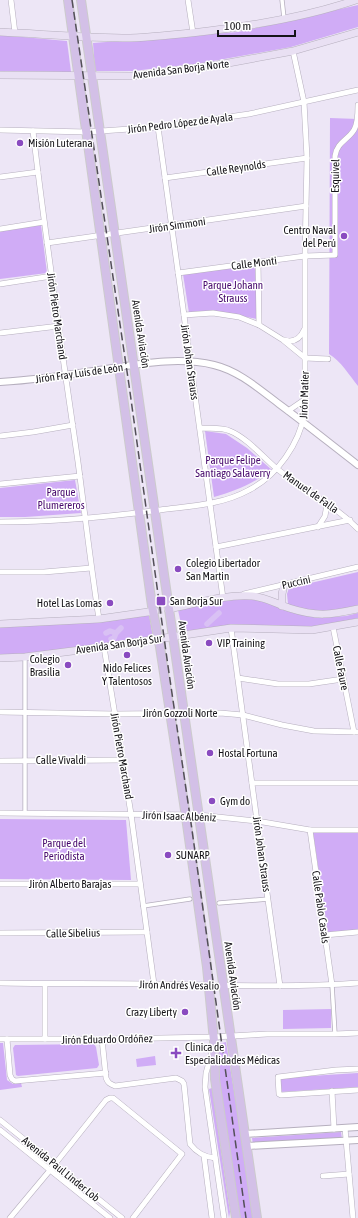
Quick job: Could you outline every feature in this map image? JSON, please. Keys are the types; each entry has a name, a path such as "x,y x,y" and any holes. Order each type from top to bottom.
{"main road":[{"path":"68,0 139,512 186,814 209,985 216,1079 236,1218"},
{"name":"Avenida Aviación","path":"81,0 257,1218"},
{"path":"0,32 74,37 131,38 193,33 239,27 284,18 331,8 356,0"},
{"name":"Avenida San Borja Norte","path":"0,75 132,76 223,64 293,51 358,32"},
{"path":"282,606 284,585"},
{"path":"169,609 234,596 260,597 282,606 312,614 322,615 358,609"},
{"path":"0,624 99,619 154,611"},
{"name":"Avenida San Borja Sur","path":"0,658 25,657 104,647 231,628 312,630 358,622"}],"street":[{"path":"11,0 15,33"},
{"path":"188,0 193,33"},
{"path":"282,0 284,18"},
{"name":"Jirón Matier","path":"0,522 86,518 210,503 232,498 264,481 277,468 293,446 303,422 305,412 305,256 307,158 304,102 293,51"},
{"name":"Jirón Pedro López de Ayala","path":"0,130 100,132 158,127 249,114 358,90"},
{"name":"Esquivel","path":"332,255 336,151 338,146 354,130 357,120 358,105"},
{"name":"Jirón Johan Strauss","path":"158,127 223,598"},
{"name":"Jirón Pietro Marchand","path":"33,131 44,222 99,619"},
{"name":"Calle Reynolds","path":"165,178 307,158"},
{"path":"0,177 38,172"},
{"name":"Jirón Simmoni","path":"47,243 306,206"},
{"path":"0,229 44,222"},
{"name":"Calle Monti","path":"178,273 305,256 332,255"},
{"path":"258,262 259,325"},
{"path":"0,284 52,276"},
{"path":"184,315 213,313 239,317 259,325 283,340 305,358 328,359"},
{"path":"0,333 59,326"},
{"path":"283,340 290,342 295,341 299,338 306,326"},
{"name":"Jirón Fray Luís de León","path":"0,382 20,381 172,361 190,361 215,365 235,373 254,384 358,466"},
{"path":"288,411 304,400"},
{"path":"0,436 72,425"},
{"name":"Manuel de Falla","path":"200,428 230,431 252,446 277,468 350,520 358,529"},
{"path":"0,484 80,476"},
{"path":"318,527 325,516 327,504"},
{"path":"216,547 350,520"},
{"name":"Puccini","path":"234,596 358,567"},
{"path":"0,572 44,572 91,568"},
{"name":"Calle Faure","path":"333,627 343,679 356,732"},
{"name":"Jirón Johan Strauss","path":"231,628 280,986"},
{"name":"Jirón Pietro Marchand","path":"104,647 114,714 123,760 154,984"},
{"path":"25,657 25,813"},
{"path":"238,678 278,684 309,684 343,679"},
{"name":"Jirón Gozzoli Norte","path":"0,712 114,714 220,713 243,715 314,731 356,732"},
{"name":"Calle Vivaldi","path":"0,761 123,760"},
{"path":"252,783 358,783"},
{"name":"Jirón Isaac Albéniz","path":"0,813 186,814 257,821 310,830 358,830"},
{"name":"Calle Pablo Casals","path":"310,830 332,985"},
{"name":"Jirón Alberto Barajas","path":"0,884 140,884"},
{"path":"143,906 190,899"},
{"path":"219,903 268,899"},
{"name":"Calle Sibelius","path":"0,933 147,932"},
{"path":"325,935 358,932"},
{"name":"Jirón Andrés Vesalio","path":"0,983 280,986 358,983"},
{"path":"45,984 45,1039"},
{"path":"332,985 335,1034"},
{"name":"Jirón Eduardo Ordóñez","path":"0,1039 214,1041 231,1036 267,1034 358,1033"},
{"path":"7,1039 10,1075 13,1080 19,1081 106,1073"},
{"path":"102,1039 108,1083 115,1086 176,1078 182,1081 184,1084 190,1144 204,1156 215,1158"},
{"path":"214,1041 206,1073 205,1087 224,1218"},
{"path":"358,1069 278,1076 280,1095 358,1090"},
{"path":"332,1091 334,1129"},
{"path":"10,1218 50,1171 106,1100 113,1098 182,1154 133,1218"},
{"name":"Avenida Paul Linder Lob","path":"0,1120 122,1218"},
{"path":"245,1134 358,1127"},
{"path":"345,1128 352,1218"},
{"name":"Avenida Paul Linder Lob","path":"0,1130 110,1218"},
{"path":"12,1140 17,1134"},
{"path":"247,1146 358,1140"},
{"path":"204,1156 212,1218"},
{"path":"323,1176 349,1174"},
{"path":"86,1200 91,1193"}],"green space":[{"path":"358,5 358,27 291,47 202,63 133,71 95,71 93,43 238,32"},
{"path":"0,35 67,41 71,72 0,71"},
{"name":"Centro Naval del Perú","path":"330,118 358,119 358,386 341,364 329,354"},
{"path":"41,225 47,273 0,279 0,231"},
{"name":"Parque Johann Strauss","path":"256,265 257,319 213,311 189,313 183,274"},
{"name":"Parque Felipe Santiago Salaverry","path":"205,431 226,434 247,448 272,470 244,486 214,497"},
{"name":"Parque Plumereros","path":"75,480 81,513 25,517 0,517 0,488"},
{"path":"358,572 358,607 321,613 288,604 287,594 289,588"},
{"path":"239,598 255,599 289,611 317,618 346,616 358,613 358,618 316,627 183,633 178,610 221,600"},
{"path":"149,614 153,637 26,654 0,654 0,627"},
{"name":"Parque del Periodista","path":"0,819 126,820 131,880 0,879"},
{"path":"358,831 358,930 328,933 313,832"},
{"path":"331,1009 331,1028 283,1029 283,1010"},
{"path":"226,1042 255,1218 240,1218 220,1084 218,1044"},
{"path":"0,1043 3,1043 7,1080 13,1084 21,1083 22,1087 0,1090"},
{"path":"94,1044 96,1047 99,1065 97,1068 16,1075 13,1048 15,1045"},
{"path":"155,1056 156,1065 137,1067 136,1059"},
{"path":"358,1073 358,1087 280,1092 279,1078"},
{"path":"212,1088 230,1212 229,1218 209,1089"},
{"path":"341,1132 342,1139 253,1144 252,1138"}],"waterway":[{"path":"207,624 219,613"},
{"path":"111,639 114,638 116,633 121,628"},
{"path":"106,633 110,631 116,633"}],"tunnel":[{"path":"155,611 168,609"}],"railway":[{"path":"72,0 129,385 246,1218"}],"place":[{"name":"Misión Luterana","path":"20,143"},
{"name":"Centro Naval del Perú","path":"344,236"},
{"name":"Colegio Libertador San Martin","path":"178,569"},
{"name":"San Borja Sur","path":"161,601"},
{"name":"Hotel Las Lomas","path":"110,603"},
{"name":"VIP Training","path":"209,643"},
{"name":"Nido Felices Y Talentosos","path":"127,655"},
{"name":"Colegio Brasilia","path":"68,665"},
{"name":"Hostal Fortuna","path":"210,753"},
{"name":"Gym do","path":"212,801"},
{"name":"SUNARP","path":"168,855"},
{"name":"Crazy Liberty","path":"185,1012"},
{"name":"Clinica de Especialidades Médicas","path":"176,1053"}]}
